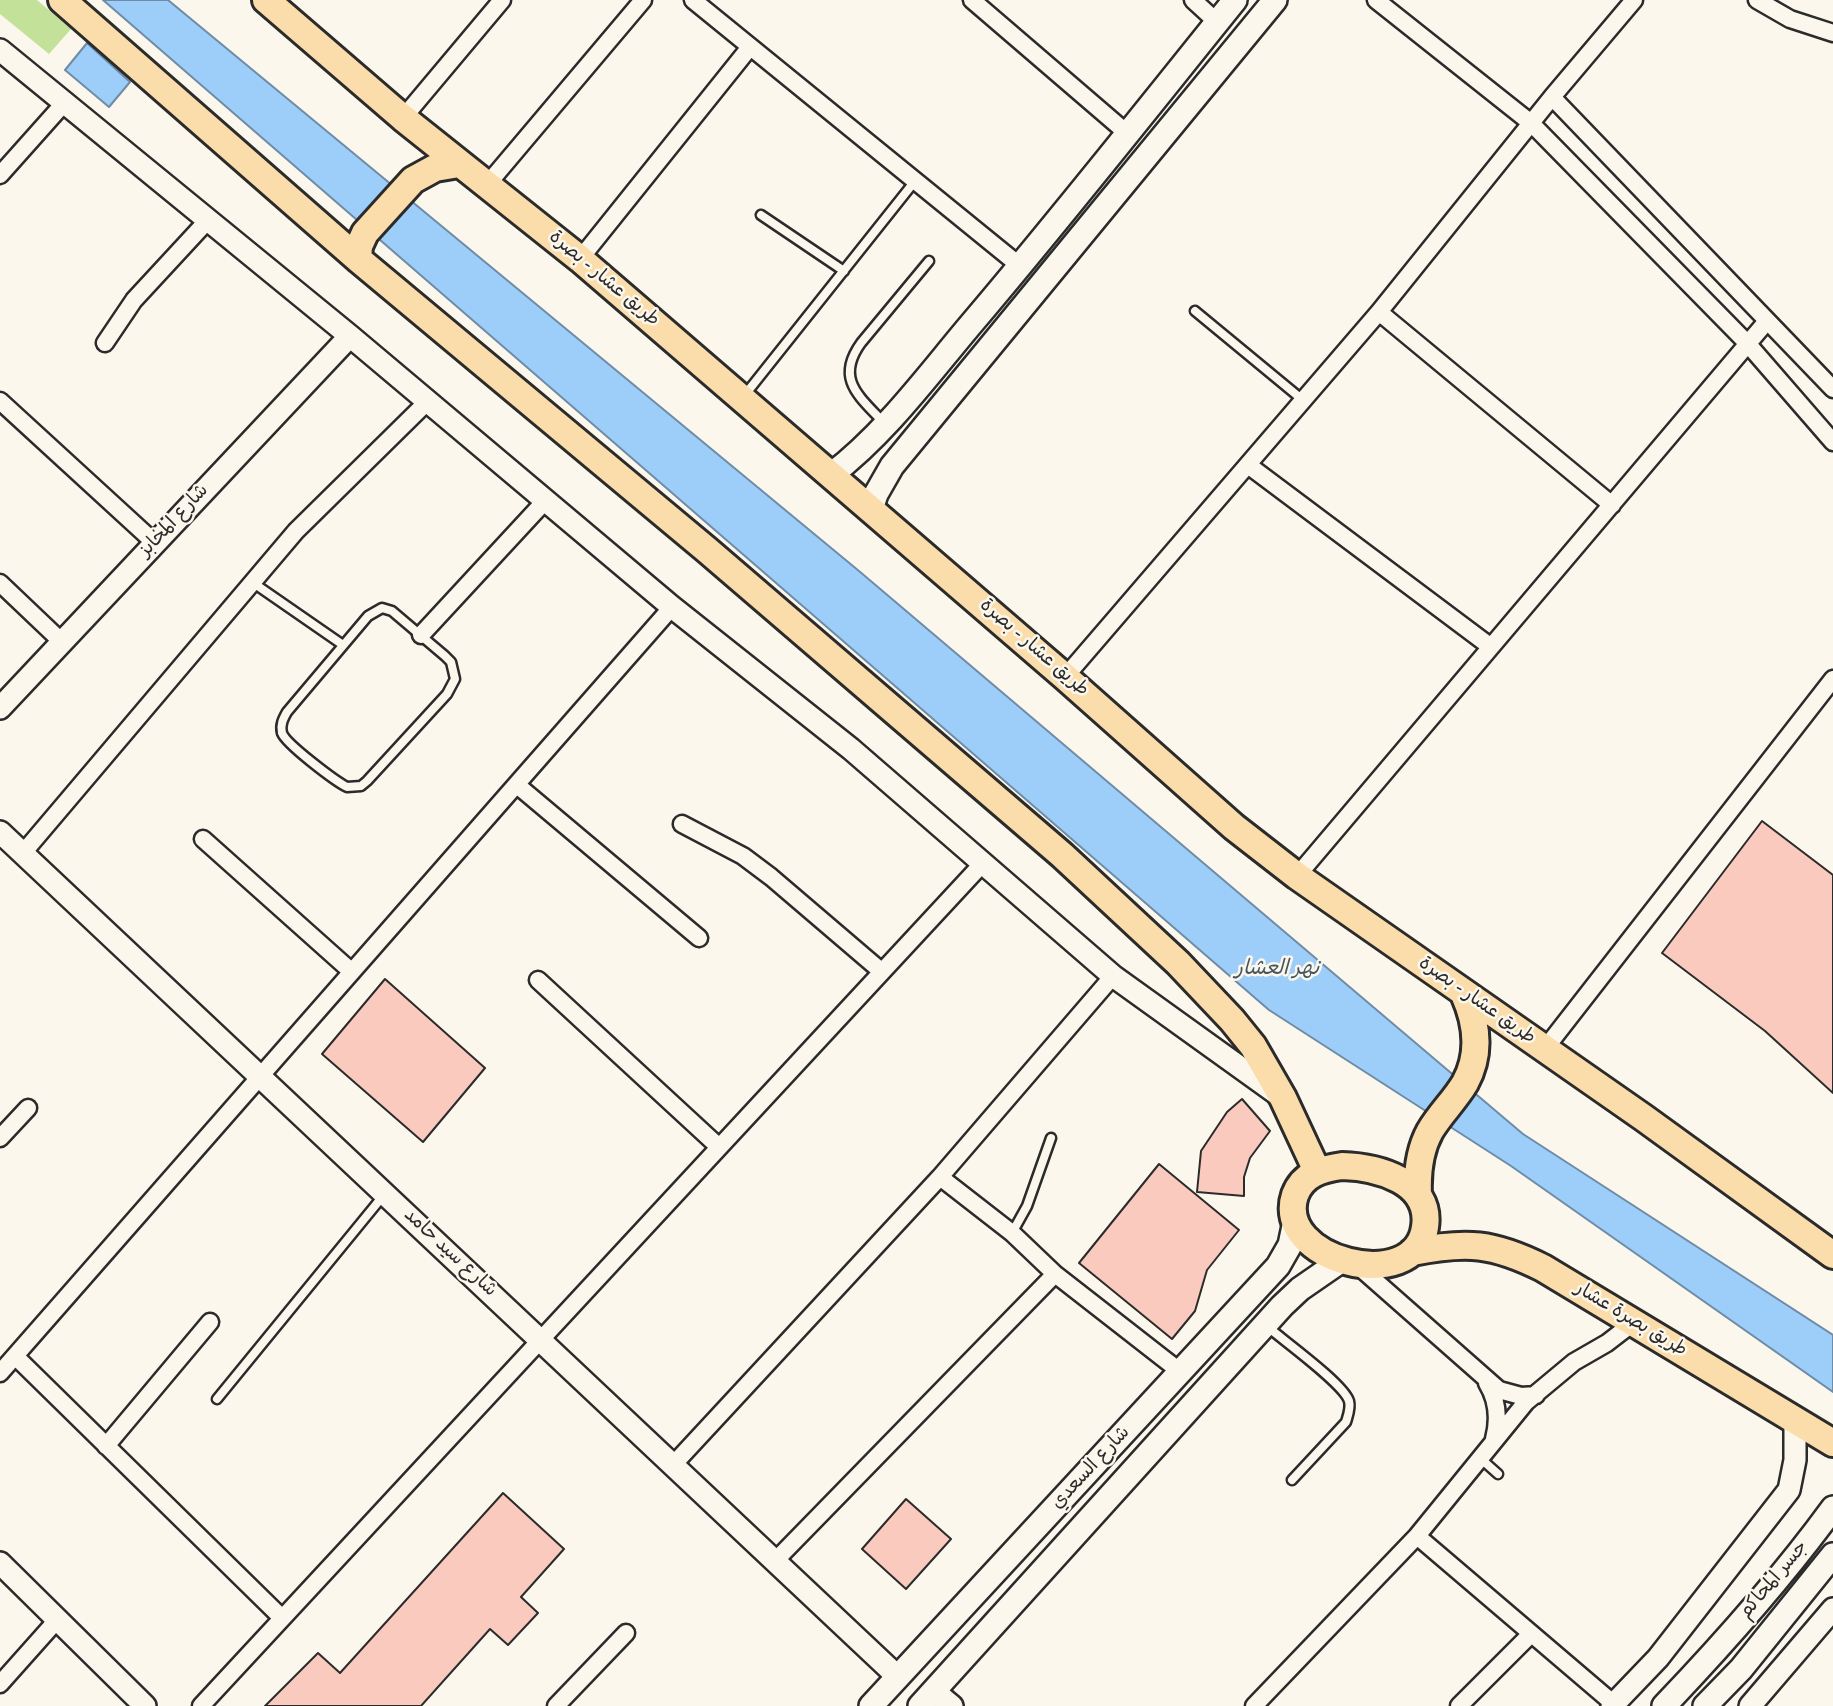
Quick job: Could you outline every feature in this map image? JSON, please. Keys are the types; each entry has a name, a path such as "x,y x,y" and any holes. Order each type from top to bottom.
{"main road":[{"path":"62,0 358,259 708,550 1062,855 1178,963 1253,1046 1283,1098 1317,1171"},
{"path":"831,474 851,460 886,425 1020,266 1235,0"},
{"path":"871,509 883,480 897,460 1275,0"},
{"name":"طريق عشار - بصرة","path":"273,2 403,118 580,259 831,474 1234,827 1297,876 1644,1118 1833,1255"},
{"path":"358,259 359,246 365,233 413,180 435,168 460,164"},
{"path":"1418,1195 1402,1181 1371,1169 1342,1166 1317,1171 1301,1183 1296,1192 1293,1201 1295,1221 1306,1238 1317,1247 1348,1262 1396,1262 1419,1244 1426,1225 1426,1214 1418,1195 1418,1168 1431,1130 1465,1083 1476,1048 1472,1011 1464,994"},
{"name":"شارع السعدي","path":"871,1706 1182,1373 1278,1266 1290,1245 1295,1221"},
{"name":"طريق بصرة عشار","path":"1412,1252 1446,1245 1480,1245 1513,1253 1543,1268 1833,1443"},
{"name":"شارع السعدي","path":"935,1701 1265,1325 1300,1289 1348,1262"},
{"name":"جسر المحاكم","path":"1664,1706 1715,1653 1804,1548 1833,1508"},
{"name":"جسر المحاكم","path":"1705,1706 1741,1669 1833,1555"}],"street":[{"path":"403,118 502,0"},
{"path":"486,186 643,0"},
{"path":"693,0 1020,266"},
{"path":"972,0 1128,134"},
{"path":"1193,0 1217,22"},
{"path":"1376,0 1531,123 1748,343 1833,442"},
{"path":"1065,677 1379,312 1552,97 1634,0"},
{"path":"1757,0 1790,19 1833,33"},
{"path":"580,259 750,47"},
{"path":"0,50 66,101 350,336 672,607 851,749 1113,976 1283,1098"},
{"path":"1552,97 1833,389"},
{"path":"0,175 66,101"},
{"path":"105,342 134,300 208,220"},
{"path":"1379,312 1612,505"},
{"path":"1297,876 1767,321"},
{"name":"شارع المخابز","path":"0,708 350,336"},
{"path":"0,401 155,543"},
{"path":"23,853 296,531 427,402"},
{"path":"1248,465 1491,647"},
{"path":"421,635 545,501"},
{"path":"0,583 62,642"},
{"path":"0,1373 672,607"},
{"path":"1544,1050 1833,679"},
{"path":"517,785 699,938"},
{"path":"682,824 752,863 881,971"},
{"name":"شارع سيد حامد","path":"0,832 898,1677"},
{"path":"203,839 352,972"},
{"path":"201,1706 983,863"},
{"path":"673,1465 940,1177 1113,976"},
{"path":"538,980 719,1147"},
{"path":"0,1138 29,1108"},
{"path":"940,1177 1012,1233 1055,1274 1182,1373"},
{"path":"1348,1262 1499,1390 1511,1394 1536,1395"},
{"path":"775,1561 1055,1274"},
{"path":"106,1446 210,1322"},
{"path":"1254,1706 1417,1536 1526,1402 1574,1362 1607,1343 1633,1323"},
{"path":"15,1356 282,1618"},
{"path":"1484,1378 1496,1403 1497,1429 1493,1442"},
{"path":"1417,1536 1613,1705 1658,1658 1789,1490 1796,1460 1795,1419"},
{"path":"0,1563 145,1706"},
{"path":"1750,1706 1833,1609"},
{"path":"0,1684 57,1620"},
{"path":"556,1706 626,1633"},
{"path":"1459,1706 1531,1634"}],"lane":[{"path":"742,398 915,181"},
{"path":"761,215 844,271"},
{"path":"886,425 855,392 850,380 853,354 929,261"},
{"path":"1195,311 1304,401"},
{"path":"251,582 343,645"},
{"path":"382,608 392,611 451,662 455,679 452,687 367,781 354,788 340,784 289,743 282,732 283,718 343,645 372,612 382,608"},
{"path":"1012,1233 1027,1206 1051,1138"},
{"path":"217,1399 385,1194"},
{"path":"1265,1325 1335,1383 1349,1399 1350,1411 1346,1422 1292,1480"},
{"path":"1480,1458 1498,1474"}],"green space":[{"path":"0,0 37,0 71,29 49,54 0,14"}],"water":[{"name":"نهر العشار","path":"103,0 168,0 859,571 1523,1134 1833,1335 1833,1392 1511,1166 1269,1010"},
{"path":"87,43 130,82 109,107 65,70"}],"building":[{"path":"1762,821 1833,875 1833,1093 1765,1031 1662,953"},
{"path":"385,979 485,1068 423,1142 322,1054"},
{"path":"1242,1099 1270,1131 1250,1158 1244,1177 1244,1196 1197,1192 1201,1151 1227,1112"},
{"path":"1159,1164 1239,1230 1207,1270 1195,1311 1172,1339 1079,1263"},
{"path":"503,1493 564,1549 521,1597 538,1613 508,1645 490,1629 421,1706 265,1706 318,1653 340,1673"},
{"path":"906,1499 951,1539 906,1589 862,1549"}]}
